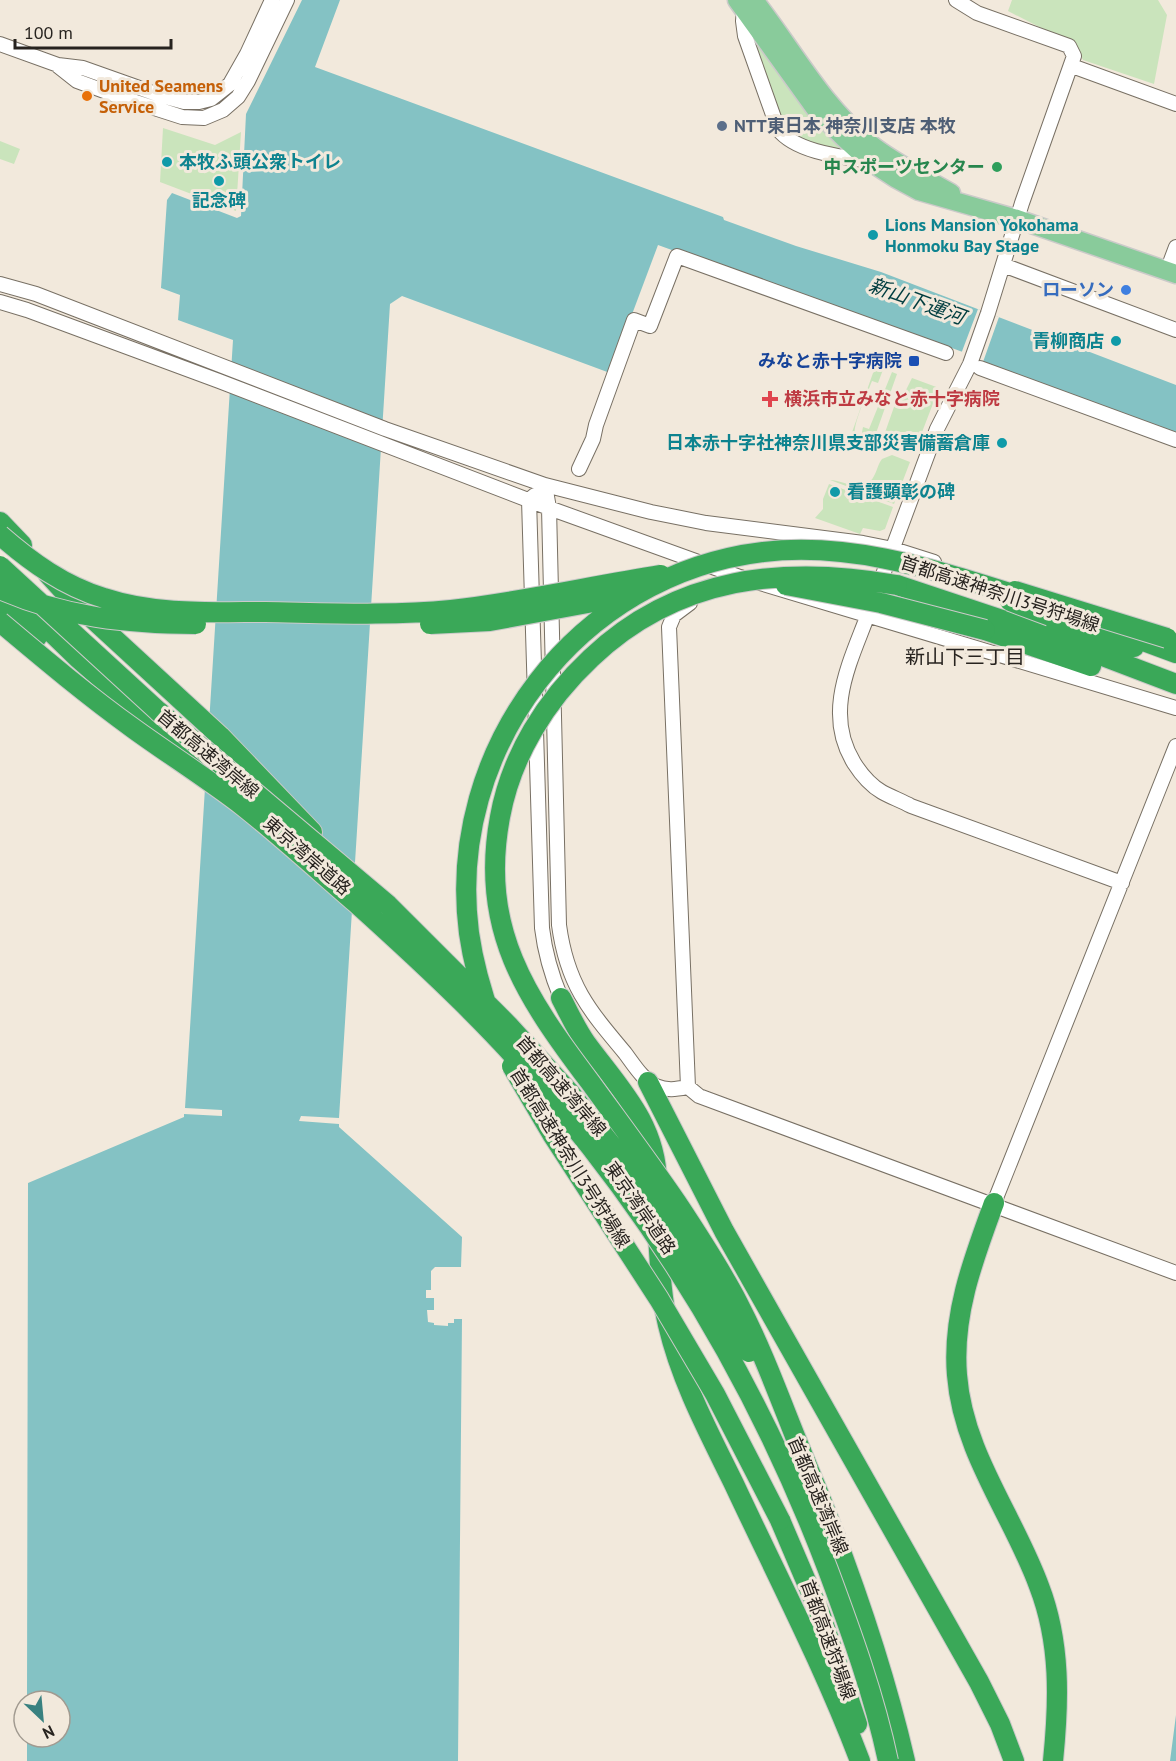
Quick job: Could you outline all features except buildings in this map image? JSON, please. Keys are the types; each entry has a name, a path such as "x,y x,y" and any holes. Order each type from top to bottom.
{"highway":[{"path":"0,512 15,528 26,550"},
{"path":"0,522 70,598 220,736 354,874"},
{"path":"0,535 43,569 70,585 103,598 138,607 195,612 339,613 449,610 497,604 691,570 809,565 968,579 1035,596 1176,642"},
{"name":"首都高速神奈川3号狩場線","path":"780,1520 715,1394 658,1299 533,1104 499,1038 480,985 469,931 467,891 469,846 474,817 496,750 529,692 567,648 603,616 625,601 671,577 720,560 784,550 824,551 867,556 934,570 1026,598 1176,653"},
{"path":"867,556 951,580 1176,662"},
{"name":"首都高速湾岸線","path":"0,566 158,711 388,905 543,1062 614,1148 698,1268 776,1399 801,1451 863,1608 905,1761"},
{"name":"首都高速神奈川3号狩場線","path":"801,1451 756,1340 710,1254 638,1148 560,1043 527,992 508,950 495,888 495,846 502,807 516,764 549,705 579,669 597,652 632,626 676,601 721,585 744,580 797,575 876,581 897,585 1040,633 1176,684"},
{"name":"東京湾岸道路","path":"0,581 45,629 87,667 350,893 438,974 524,1061 618,1175 691,1281 723,1335 774,1431 809,1511 842,1597 888,1761"},
{"path":"0,591 61,611 139,623 403,624 490,621 696,584 762,583 800,587 881,603 974,627 1176,694"},
{"path":"897,585 966,598 1047,624 1176,671"},
{"name":"首都高速湾岸線","path":"0,591 76,662 395,939 487,1028 566,1115 616,1180 665,1248 711,1323 741,1375 792,1480 861,1660 888,1761"},
{"name":"東京湾岸道路","path":"0,591 48,641 330,886 435,981 518,1066 584,1144 632,1207 718,1341 767,1434 787,1478 822,1562 860,1681 881,1761"},
{"path":"0,603 51,650 127,711"},
{"path":"0,622 130,726 243,806"},
{"path":"561,998 585,1041 643,1122 655,1152 660,1276 668,1325 686,1383 810,1645 844,1719 860,1761"},
{"path":"648,1082 724,1231 979,1682 1000,1724 1014,1761"},
{"path":"994,1203 961,1304 956,1360 960,1398 979,1460 1040,1587 1052,1633 1058,1681 1053,1761"},
{"name":"首都高速狩場線","path":"780,1520 821,1616 869,1761"}],"main road":[{"path":"745,3 817,111 869,160 895,178 919,191 1017,219 1172,273"},
{"path":"745,3 844,119 868,142 898,163 974,206"}],"street":[{"path":"0,44 58,65 83,68 184,102 211,99 230,84 272,0"},
{"path":"58,65 77,81 160,110 194,118 213,115 232,104 242,91 287,0"},
{"path":"956,0 977,13 1070,46 1074,56 1017,219 988,313 976,363 937,429 844,681 839,706 841,733 847,752 861,774 881,791 911,806 1122,883"},
{"path":"745,3 743,21 746,36 778,129 783,136 791,142 840,157 869,160"},
{"path":"1072,66 1176,104"},
{"path":"1172,273 1176,247"},
{"path":"579,469 593,439 599,416 634,321 650,326 676,256 946,353"},
{"path":"1003,265 1176,330"},
{"path":"0,285 36,294 385,429 545,485 705,523 892,549 1176,648"},
{"path":"0,302 219,381 549,508 720,569 868,616 1176,708"},
{"path":"976,363 1176,440"},
{"path":"545,485 529,500 542,928 551,976 561,998"},
{"path":"545,485 549,508 559,925 568,970 578,992 590,1010 648,1082 669,1090 688,1087 699,1096 994,1203 1176,1273"},
{"path":"688,1087 669,627 671,619 677,612 710,588 720,569"},
{"path":"994,1203 1176,746"}],"green space":[{"path":"1012,0 1158,0 1167,15 1154,84 1083,60 1076,46 1008,11"},
{"path":"750,28 816,124 851,158 789,138 779,125"},
{"path":"163,128 215,145 241,132 236,211 160,182"},
{"path":"0,141 20,149 14,164 0,159"},
{"path":"884,367 878,383 872,381 856,424 855,436 859,442 870,447 868,450 853,445 850,438 873,373 878,368"},
{"path":"892,372 897,374 875,436 871,438 864,436 863,427 869,429"},
{"path":"912,378 939,388 914,453 882,441 894,407 902,398"},
{"path":"892,455 910,462 894,504 830,480 854,486 865,485 874,476 882,459"},
{"path":"829,484 893,507 885,529 880,531 863,528 860,534 815,518 823,509 823,499"}],"water":[{"name":"新山下運河","path":"302,0 340,0 315,67 723,217 724,220 796,246 881,272 1176,385 1176,433 981,363 982,359 949,347 948,350 658,245 610,373 402,296 390,304 339,1118 301,1116 299,1121 339,1124 339,1127 462,1237 461,1267 435,1267 431,1271 431,1290 426,1290 426,1298 434,1298 434,1310 427,1310 428,1322 448,1326 448,1323 454,1323 454,1319 462,1319 458,1761 27,1761 27,1749 72,1749 72,1689 27,1689 28,1183 184,1117 184,1114 222,1116 222,1110 185,1108 233,340 178,320 180,295 161,288 167,200 172,193 237,218 241,216 246,114"},
{"path":"1176,1715 1176,1761 1170,1761"}],"pier":[{"path":"659,246 670,250 669,252 660,248 634,316"},
{"path":"978,309 999,317 983,362 961,354"}],"place":[{"name":"United Seamens Service","path":"87,96"},
{"name":"NTT東日本 神奈川支店 本牧","path":"722,126"},
{"name":"本牧ふ頭公衆トイレ","path":"167,162"},
{"name":"中スポーツセンター","path":"997,167"},
{"name":"記念碑","path":"219,181"},
{"name":"Lions Mansion Yokohama Honmoku Bay Stage","path":"873,235"},
{"name":"ローソン","path":"1126,290"},
{"name":"青柳商店","path":"1116,341"},
{"name":"みなと赤十字病院","path":"914,361"},
{"name":"横浜市立みなと赤十字病院","path":"770,399"},
{"name":"日本赤十字社神奈川県支部災害備蓄倉庫","path":"1002,443"},
{"name":"看護顕彰の碑","path":"835,492"}],"district":[{"name":"新山下三丁目","path":"965,657"}]}
